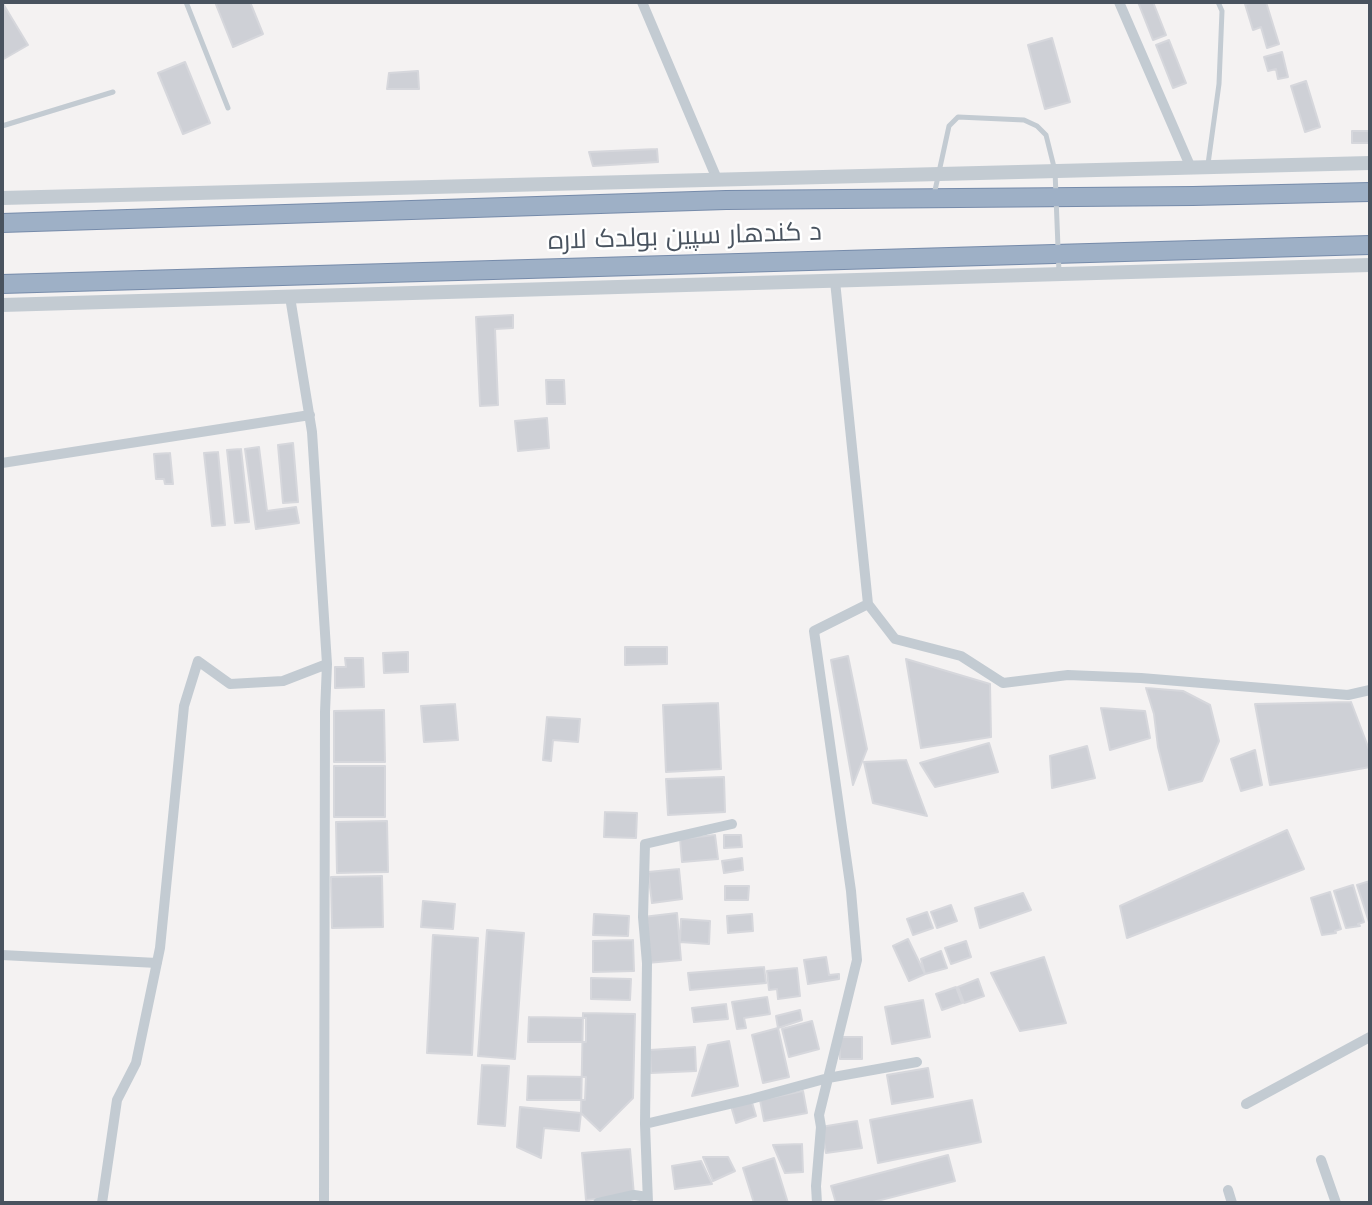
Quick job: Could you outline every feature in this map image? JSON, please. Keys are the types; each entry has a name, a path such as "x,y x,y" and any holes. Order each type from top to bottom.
{"highway":[{"name":"د کندهار سپین بولدک لاره","path":"2,223 726,200 1370,192"},
{"name":"د کندهار سپین بولدک لاره","path":"2,284 1370,245"}],"street":[{"path":"642,2 717,179"},
{"path":"1119,2 1191,168"},
{"path":"2,198 1370,163"},
{"path":"2,305 1370,265"},
{"path":"835,281 868,604 895,639 961,656 1003,683 1068,675 1142,678 1348,695 1369,694"},
{"path":"290,297 312,432 327,664 324,1203"},
{"path":"2,463 310,415"},
{"path":"817,1203 820,1115 857,960 851,891 814,631 868,604"},
{"path":"102,1203 117,1100 136,1063 160,948 184,706 198,661 230,684 282,681 327,664"},
{"path":"598,1203 634,1195 648,1200 645,1124 647,963 643,916 645,844 732,824"},
{"path":"2,955 157,962"},
{"path":"1246,1104 1370,1037"},
{"path":"645,1124 828,1078 917,1062"},
{"path":"1321,1160 1336,1203"},
{"path":"1228,1190 1232,1203"}],"lane":[{"path":"186,2 228,108"},
{"path":"1207,167 1219,84 1222,11 1218,2"},
{"path":"2,126 113,92"},
{"path":"933,198 949,126 958,117 1024,120 1037,126 1046,135 1055,171 1059,275"}],"building":[{"path":"2,2 28,45 2,60"},
{"path":"215,2 250,2 263,34 233,47"},
{"path":"1138,2 1153,2 1166,35 1153,40"},
{"path":"1266,2 1279,44 1267,48 1261,27 1253,30 1245,4"},
{"path":"1052,38 1070,102 1045,109 1028,45"},
{"path":"1169,40 1186,83 1173,88 1156,45"},
{"path":"1282,52 1288,77 1278,79 1276,69 1268,71 1264,57"},
{"path":"185,62 210,123 183,134 158,73"},
{"path":"418,71 419,89 387,89 389,73"},
{"path":"1306,81 1320,127 1305,132 1291,86"},
{"path":"1352,131 1370,131 1370,143 1352,143"},
{"path":"657,149 658,162 593,166 589,152"},
{"path":"513,315 513,328 495,329 498,405 480,406 476,317"},
{"path":"546,380 564,380 565,404 547,404"},
{"path":"547,418 549,448 518,451 515,421"},
{"path":"293,443 298,502 283,503 278,445"},
{"path":"259,447 267,511 296,507 299,523 256,529 245,449"},
{"path":"241,449 249,522 235,523 227,450"},
{"path":"218,452 225,525 212,526 204,453"},
{"path":"170,453 173,484 165,484 164,479 156,479 154,454"},
{"path":"625,647 667,647 667,664 625,665"},
{"path":"408,652 408,672 384,673 383,653"},
{"path":"848,656 867,749 853,785 831,660"},
{"path":"345,658 363,658 364,687 335,688 335,667 346,667"},
{"path":"906,659 990,684 991,737 921,748"},
{"path":"1146,688 1183,691 1210,705 1219,741 1202,781 1169,790"},
{"path":"1351,702 1370,752 1370,767 1270,785 1255,704"},
{"path":"718,703 721,769 666,772 663,705"},
{"path":"455,704 458,740 424,742 421,706"},
{"path":"1101,708 1145,711 1150,738 1110,750"},
{"path":"384,710 385,762 334,762 334,711"},
{"path":"547,717 580,719 578,742 553,740 551,761 543,760"},
{"path":"989,743 998,772 935,787 920,763"},
{"path":"1087,746 1095,778 1052,788 1050,756"},
{"path":"1255,750 1262,785 1241,791 1231,759"},
{"path":"906,760 927,816 873,803 864,762"},
{"path":"334,766 385,766 385,817 334,817"},
{"path":"724,777 725,812 668,815 666,779"},
{"path":"605,812 637,813 636,838 604,837"},
{"path":"387,821 388,872 337,873 336,822"},
{"path":"1287,830 1304,869 1127,938 1120,906"},
{"path":"715,835 718,859 682,862 680,839"},
{"path":"724,835 741,835 742,847 724,848"},
{"path":"742,858 743,870 724,873 722,861"},
{"path":"679,869 682,899 652,903 648,872"},
{"path":"382,876 383,927 332,928 331,877"},
{"path":"1370,881 1370,922 1369,922 1357,885"},
{"path":"1353,885 1364,922 1358,924 1360,926 1346,928 1334,891"},
{"path":"725,886 749,886 748,900 725,900"},
{"path":"1330,892 1341,929 1335,931 1336,933 1322,935 1311,898"},
{"path":"1023,893 1031,910 980,928 975,908"},
{"path":"423,901 455,904 453,929 421,927"},
{"path":"951,905 957,921 937,928 931,912"},
{"path":"927,912 933,928 913,935 907,919"},
{"path":"677,913 681,960 647,963 643,917"},
{"path":"594,914 629,916 628,936 593,935"},
{"path":"752,914 753,931 728,933 727,916"},
{"path":"681,919 710,921 709,944 680,942"},
{"path":"487,930 524,933 515,1059 478,1056"},
{"path":"433,935 478,938 472,1055 427,1053"},
{"path":"908,939 925,974 909,981 893,946"},
{"path":"633,940 634,971 593,972 593,941"},
{"path":"966,941 971,957 951,964 945,948"},
{"path":"941,951 947,968 925,974 921,959"},
{"path":"826,957 829,975 839,974 839,979 808,984 804,960"},
{"path":"1044,957 1066,1023 1020,1031 991,973"},
{"path":"764,967 766,983 690,990 688,973"},
{"path":"797,968 800,996 778,999 777,989 769,990 767,971"},
{"path":"591,978 631,979 630,1000 591,999"},
{"path":"978,979 984,996 964,1003 958,987"},
{"path":"956,987 962,1003 942,1010 936,994"},
{"path":"767,997 770,1014 744,1018 746,1028 737,1029 732,1002"},
{"path":"923,1000 930,1037 892,1044 885,1007"},
{"path":"726,1004 728,1019 694,1022 692,1008"},
{"path":"800,1010 802,1020 778,1028 776,1016"},
{"path":"583,1013 635,1014 633,1098 600,1131 581,1113"},
{"path":"529,1017 586,1018 586,1042 528,1042"},
{"path":"812,1021 819,1049 789,1057 782,1029"},
{"path":"778,1028 789,1077 763,1083 752,1035"},
{"path":"839,1037 862,1037 862,1059 840,1059"},
{"path":"729,1041 738,1086 692,1096 708,1045"},
{"path":"695,1047 696,1071 651,1073 650,1050"},
{"path":"482,1065 509,1066 505,1126 478,1124"},
{"path":"928,1068 933,1097 892,1104 887,1075"},
{"path":"528,1076 586,1077 585,1100 527,1100"},
{"path":"803,1091 807,1113 764,1121 760,1100"},
{"path":"751,1099 756,1116 736,1123 731,1106"},
{"path":"972,1100 981,1142 878,1163 870,1120"},
{"path":"520,1107 581,1113 579,1131 544,1128 541,1158 517,1147"},
{"path":"857,1121 862,1148 826,1153 821,1127"},
{"path":"802,1144 803,1172 785,1173 773,1145"},
{"path":"630,1149 634,1195 586,1200 582,1153"},
{"path":"948,1155 955,1181 869,1203 836,1203 831,1186"},
{"path":"703,1157 728,1157 735,1171 713,1181"},
{"path":"774,1158 788,1203 754,1203 743,1168"},
{"path":"701,1161 712,1184 675,1189 672,1166"}]}
